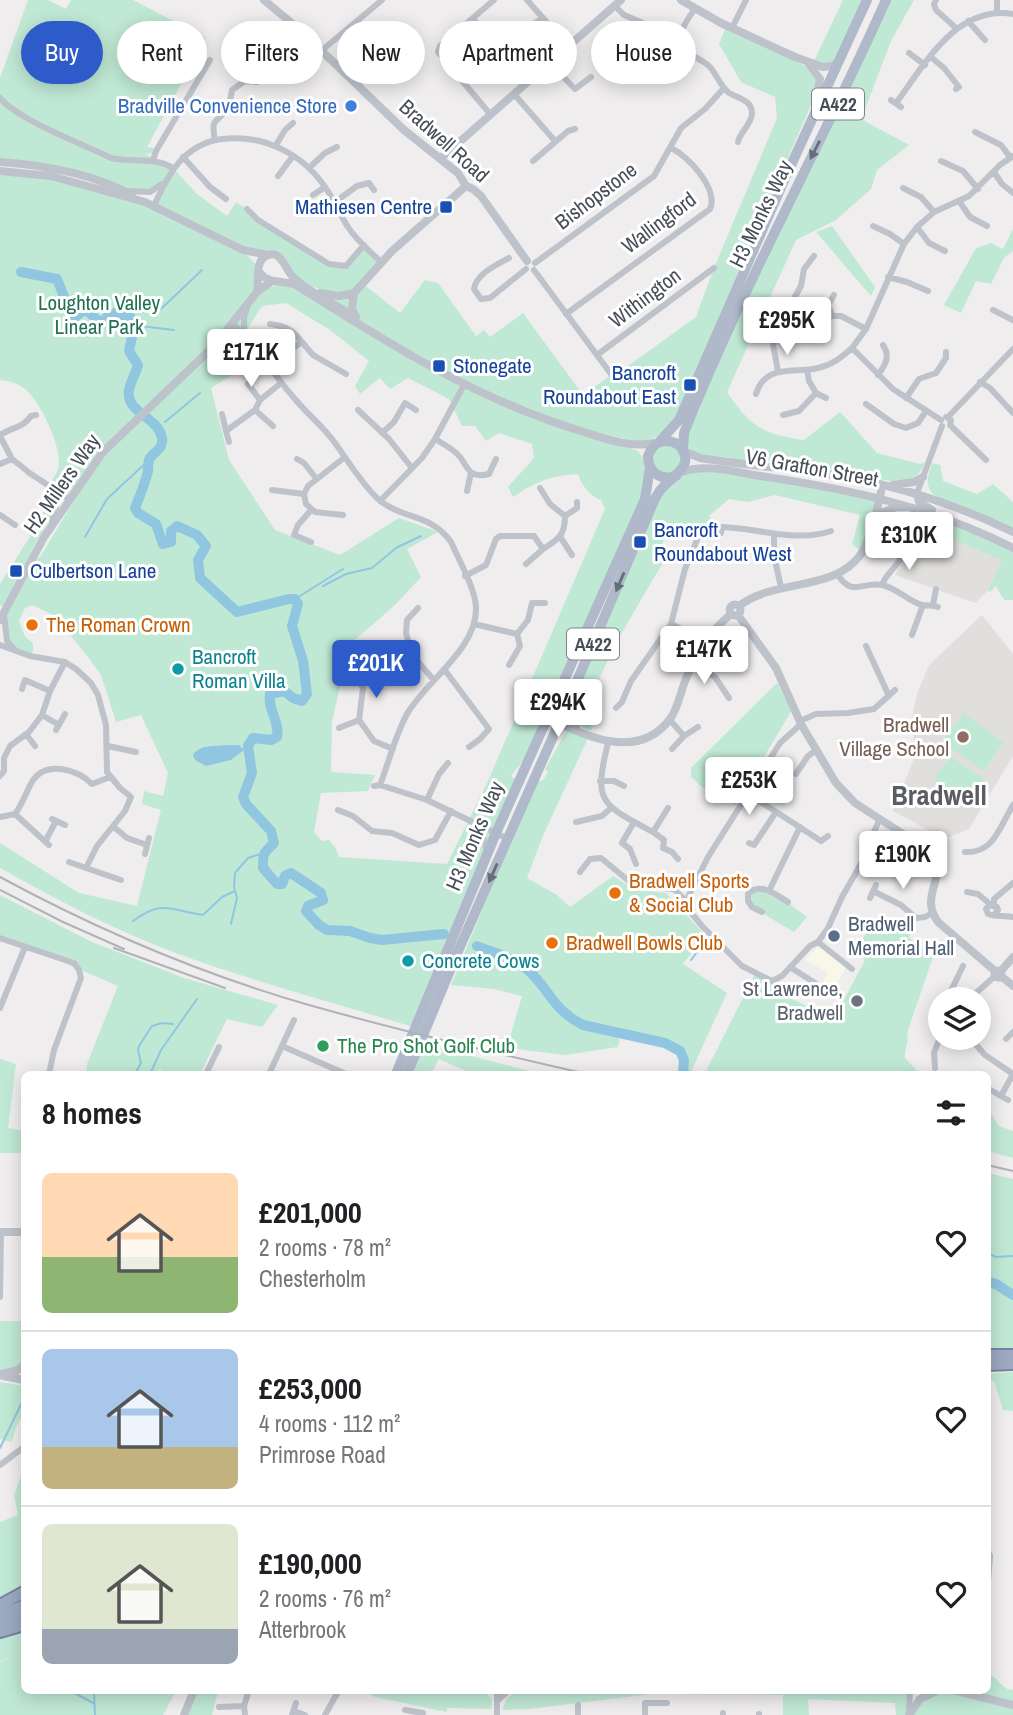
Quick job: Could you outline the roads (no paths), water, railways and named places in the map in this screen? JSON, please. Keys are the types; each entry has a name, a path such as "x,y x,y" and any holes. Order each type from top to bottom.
{"highway":[{"path":"991,1355 1013,1355"},
{"path":"991,1365 1013,1364"},
{"path":"0,1605 21,1594"},
{"path":"0,1615 21,1606"},
{"path":"0,1624 21,1615"},
{"path":"0,1632 21,1626"}],"main road":[{"name":"H3 Monks Way","path":"691,404 765,222 867,0"},
{"name":"H3 Monks Way","path":"658,442 683,422 775,228 846,88 886,0"},
{"name":"H3 Monks Way","path":"683,422 684,450"},
{"path":"658,442 673,441 684,450"},
{"name":"A422","path":"649,501 648,456 658,442"},
{"name":"A422","path":"649,501 678,474 685,462 684,450"},
{"path":"649,467 664,478 678,474"},
{"name":"H3 Monks Way","path":"408,1071 496,833 547,717 649,501"},
{"name":"H3 Monks Way","path":"465,922 531,788 573,691 642,517"},
{"name":"H3 Monks Way","path":"397,1071 454,949"}],"street":[{"name":"Bradwell Road","path":"264,0 287,21"},
{"path":"323,49 382,0"},
{"path":"490,114 438,52 440,46 494,0"},
{"path":"527,0 546,21"},
{"path":"681,0 732,28 807,61 823,67 832,66 839,61"},
{"path":"732,28 746,0"},
{"path":"936,0 936,10 956,28"},
{"path":"997,0 998,12"},
{"path":"577,38 618,3 624,15 638,21"},
{"path":"686,21 695,9"},
{"path":"896,104 956,28 982,15 998,12 1013,14"},
{"path":"538,21 543,18"},
{"path":"968,21 985,40"},
{"name":"Bradwell Road","path":"323,53 404,130 458,173 466,186 481,196 611,374"},
{"path":"909,53 925,65"},
{"path":"696,57 706,63 724,88 744,100 752,112 751,120 739,135 738,142"},
{"path":"931,57 960,86"},
{"path":"153,160 210,60"},
{"path":"807,61 820,79 811,122"},
{"path":"570,84 575,89 591,77"},
{"path":"215,140 213,126 216,118 228,108 232,90 241,84"},
{"path":"440,159 524,84"},
{"name":"Bishopstone","path":"509,258 481,275 475,282 474,289 481,299 491,298 654,176 681,128 705,109 724,88"},
{"path":"514,94 555,141"},
{"path":"0,97 7,106 29,119 111,158 122,161 153,160 173,168"},
{"path":"276,145 293,123"},
{"path":"533,161 568,131 575,129"},
{"path":"756,394 764,379 778,371 807,370 831,364 852,348 866,329 904,244 917,227 934,212 978,189 1011,157 1001,145 975,132"},
{"path":"150,204 173,168 197,147 215,140 235,137 255,139 276,145 309,168 335,202 348,228 381,261"},
{"path":"309,168 325,153 337,148"},
{"name":"Wallingford","path":"566,314 710,209 713,202 710,189 687,158 671,148"},
{"path":"278,176 293,156"},
{"path":"183,157 210,187 226,199"},
{"path":"941,161 963,172 978,189"},
{"path":"0,162 55,168 93,178 243,250 280,257 299,283 356,317 369,330"},
{"path":"0,171 51,176 150,204"},
{"path":"994,172 1002,184 1013,192"},
{"path":"122,190 150,192 165,180"},
{"path":"335,202 357,186 369,183 374,190"},
{"path":"356,317 352,309 354,293 381,261 466,186"},
{"path":"313,195 325,187"},
{"path":"903,188 921,197 934,212"},
{"path":"959,201 970,218 987,226"},
{"path":"247,209 258,220 329,264 346,266 364,245"},
{"path":"976,220 980,212"},
{"path":"873,226 904,244"},
{"path":"917,227 929,243 945,251"},
{"path":"933,246 937,237"},
{"path":"243,250 266,279 296,285 355,324 464,385 544,420 610,440 635,446 658,442"},
{"path":"259,271 262,258 268,255"},
{"path":"814,256 806,265 801,286 789,307 812,323 832,316 847,317 866,329"},
{"path":"274,280 282,276 285,267"},
{"name":"Withington","path":"597,355 714,268"},
{"name":"H2 Millers Way","path":"257,292 259,271"},
{"path":"888,276 928,291"},
{"name":"H2 Millers Way","path":"0,620 3,608 44,537 103,452 215,346 257,292 274,280"},
{"path":"317,293 340,296 354,293"},
{"path":"832,316 828,305 834,295"},
{"path":"244,334 244,318 248,306"},
{"path":"992,310 1013,320"},
{"path":"233,324 244,334 281,383 321,425 365,486 380,501 432,523 442,530 451,542 474,596 474,624 460,650 433,679 407,716 377,785 427,800 508,839"},
{"path":"270,324 293,331 313,355 346,374"},
{"path":"776,336 772,345 778,371"},
{"path":"268,364 302,341"},
{"path":"878,375 887,362 887,351 883,345"},
{"path":"852,348 878,375 906,398 946,422 985,460"},
{"path":"906,398 919,379 936,373 946,358 946,352"},
{"path":"944,517 919,502 918,494 923,477 946,422 980,382 1012,352"},
{"path":"807,370 809,382 816,393 826,398"},
{"path":"980,382 990,388 1013,413"},
{"path":"226,431 255,410 260,400 281,383"},
{"path":"248,384 260,400"},
{"path":"380,501 435,439 464,385"},
{"path":"783,415 799,411 816,393"},
{"path":"382,433 394,422 402,401 416,410"},
{"path":"866,404 894,424 906,428 918,423 926,411"},
{"path":"255,410 273,426"},
{"path":"358,410 412,468"},
{"path":"222,414 229,442"},
{"path":"36,415 31,416 26,424 0,435 12,459 69,499"},
{"path":"435,439 457,453 471,473 480,476 489,474 496,459"},
{"path":"624,444 639,451 649,467"},
{"name":"V6 Grafton Street","path":"684,450 712,465"},
{"path":"343,515 311,510 306,504 304,494 307,486 345,457"},
{"path":"0,464 12,459"},
{"path":"297,459 304,463 316,478"},
{"name":"V6 Grafton Street","path":"678,474 712,465 818,473 885,485 929,497 1013,532"},
{"name":"V6 Grafton Street","path":"731,467 880,497 944,517 1013,548"},
{"path":"467,491 471,473"},
{"path":"547,717 608,743 638,741 653,734 670,720 692,662 704,640 758,595 837,574 861,553 885,485 906,484 923,477"},
{"path":"923,477 929,497"},
{"path":"51,487 57,502 51,527"},
{"path":"540,488 550,504 565,516"},
{"path":"272,490 304,494"},
{"path":"565,516 577,508 577,502"},
{"path":"874,516 896,507 911,507"},
{"path":"311,510 298,525 294,535 311,542"},
{"path":"0,515 15,525"},
{"path":"526,564 561,538 565,530 565,516"},
{"path":"722,527 756,529 774,535 828,535"},
{"path":"774,535 774,556 781,587"},
{"path":"465,576 486,565 496,539 500,536 534,536 543,549"},
{"path":"561,538 572,555"},
{"path":"616,708 622,702 631,681 671,624 685,569 697,540"},
{"path":"882,585 884,578 897,566 904,548"},
{"path":"837,574 842,582 856,588 882,585 923,605 936,606 936,589"},
{"path":"509,665 520,646 517,634 527,620 528,603 545,603"},
{"path":"912,635 923,605"},
{"path":"3,608 6,641 16,651"},
{"path":"418,608 407,620 406,632 412,655 433,679"},
{"path":"736,612 776,668 815,751 836,783 855,803 934,854 938,863 929,904 932,914 1013,986"},
{"path":"474,624 517,634"},
{"path":"671,624 704,640"},
{"path":"0,645 65,662 83,675 98,695 106,725 108,746 105,756 110,777 131,797 114,827 97,846 86,868"},
{"path":"866,646 888,696"},
{"path":"0,776 4,771 4,758 10,746 26,734 42,715 50,691 65,662"},
{"path":"347,662 363,688 359,720 374,741 393,749"},
{"path":"692,662 715,677 729,698"},
{"path":"444,669 489,729 469,747"},
{"path":"22,689 25,680 50,691"},
{"path":"686,901 692,886 779,743 800,722 816,714 874,709 895,690"},
{"path":"573,691 572,714 578,731"},
{"path":"42,715 58,727 65,714"},
{"path":"340,727 359,720"},
{"path":"670,720 684,736"},
{"path":"672,749 684,736 698,727"},
{"path":"26,734 35,746"},
{"path":"608,743 600,781 602,796 611,808 664,840"},
{"path":"108,746 136,752"},
{"path":"796,774 815,751"},
{"path":"427,800 439,774 448,763"},
{"path":"0,817 15,814 24,802 35,777 47,770 61,768 92,784 110,777"},
{"path":"600,781 614,781 624,786"},
{"path":"747,793 821,841 828,836"},
{"path":"965,852 976,853 985,849 1013,805"},
{"path":"576,822 602,816 611,808"},
{"path":"653,832 668,808"},
{"path":"338,810 353,816 372,831 392,833 419,845 435,840 451,811"},
{"path":"749,843 754,845 776,812"},
{"path":"15,814 48,843 54,820 65,825"},
{"path":"674,889 686,901 688,909 702,926 742,966 772,981 782,976 810,946 818,942 828,928 879,820"},
{"path":"634,822 622,843 630,849 636,864"},
{"path":"481,826 488,853"},
{"path":"114,827 128,838 148,841 145,854"},
{"path":"769,891 800,827"},
{"path":"671,833 664,840 663,848 678,859"},
{"path":"870,842 895,859 899,867"},
{"path":"580,872 590,859 601,858 635,886 674,889 692,886"},
{"path":"69,862 121,880"},
{"path":"996,909 994,899 1013,883"},
{"path":"762,912 752,907 748,901 748,894 752,889 769,891 788,902"},
{"path":"873,891 901,905 916,918 932,914"},
{"path":"967,892 978,894 996,909 1013,917"},
{"path":"0,938 74,963 79,970 80,978 54,1050 50,1071"},
{"path":"818,942 852,969"},
{"path":"0,1008 25,947"},
{"path":"983,987 1013,957"},
{"path":"790,967 815,983"},
{"path":"953,987 962,967"},
{"path":"270,1071 295,1020"},
{"path":"1006,1039 1013,1032"},
{"path":"282,1046 339,1071"},
{"path":"208,1071 219,1048"},
{"path":"934,1050 935,1068"},
{"path":"981,1050 1013,1074 1001,1096"},
{"path":"991,1090 1008,1100"},
{"path":"0,1297 1,1232 21,1232"},
{"path":"0,1375 21,1367"},
{"path":"0,1375 21,1379"},
{"path":"0,1465 21,1449"},
{"path":"184,1715 192,1694"},
{"path":"245,1715 244,1706 248,1694"},
{"path":"325,1715 337,1694"},
{"path":"497,1694 497,1715"},
{"path":"497,1700 504,1694"},
{"path":"909,1715 910,1694"},
{"path":"909,1715 920,1699 931,1694"},
{"path":"980,1694 1013,1705"},
{"path":"296,1703 293,1713 305,1715"},
{"path":"645,1715 645,1703 667,1703"},
{"path":"578,1705 578,1715"},
{"path":"219,1707 244,1706"},
{"path":"410,1712 422,1713"}],"water":[{"path":"239,745 244,750 231,760 206,766 195,760 193,755 199,749"}],"waterway":[{"path":"139,312 152,312 162,308 202,270"},
{"path":"21,272 57,279 70,312 75,317 85,309 102,324 107,317 115,313 131,318 133,332 129,351 138,365 129,398 137,410 160,431 162,438 160,448 149,460 148,471 135,508 138,513 156,524 163,544 171,542 171,531 177,526 197,535 206,546 198,560 200,578 237,612 289,599 295,599 298,604 292,626 303,661 307,694 302,701 284,691 270,694 277,737 271,740 253,738 248,746 252,773 243,797 246,804 271,831 274,843 265,853 263,868 277,884 282,884 285,876 291,873 321,893 323,900 308,906 306,911 327,930 350,931 382,940 444,934"},
{"path":"132,325 174,330"},
{"path":"165,422 200,393"},
{"path":"85,537 107,499 149,460"},
{"path":"323,586 346,574 372,568 396,548 421,536"},
{"path":"295,599 343,569"},
{"path":"231,924 237,898 234,887 235,873 248,858 263,853"},
{"path":"133,921 160,908 203,915 222,897 235,891"},
{"path":"691,960 703,944"},
{"path":"477,946 510,959 528,970 558,1006 583,1025 665,1043 680,1051 684,1060 683,1071"},
{"path":"151,1071 161,1050 197,999"},
{"path":"137,1071 141,1063 139,1046 152,1026 173,1024"},
{"path":"991,1255 1013,1256"},
{"path":"991,1283 1013,1295"},
{"path":"0,1448 21,1404"},
{"path":"76,1694 93,1703"},
{"path":"94,1694 95,1715"}],"railway":[{"path":"0,877 112,933 269,993 413,1033 574,1071"},
{"path":"0,890 124,949"},
{"path":"114,948 225,988"},
{"path":"991,1166 1013,1171"}],"place":[{"name":"Bradville Convenience Store","path":"351,106"},
{"name":"Mathiesen Centre","path":"446,207"},
{"name":"Stonegate","path":"439,366"},
{"name":"Bancroft Roundabout East","path":"690,385"},
{"name":"Bancroft Roundabout West","path":"640,542"},
{"name":"Culbertson Lane","path":"16,571"},
{"name":"The Roman Crown","path":"32,625"},
{"name":"Bancroft Roman Villa","path":"178,669"},
{"name":"Bradwell Village School","path":"963,737"},
{"name":"Bradwell Sports & Social Club","path":"615,893"},
{"name":"Bradwell Memorial Hall","path":"834,936"},
{"name":"Bradwell Bowls Club","path":"552,943"},
{"name":"Concrete Cows","path":"408,961"},
{"name":"St Lawrence, Bradwell","path":"857,1001"},
{"name":"The Pro Shot Golf Club","path":"323,1046"}],"district":[{"name":"Bradwell","path":"939,795"}],"park label":[{"name":"Loughton Valley Linear Park","path":"99,315"}]}
